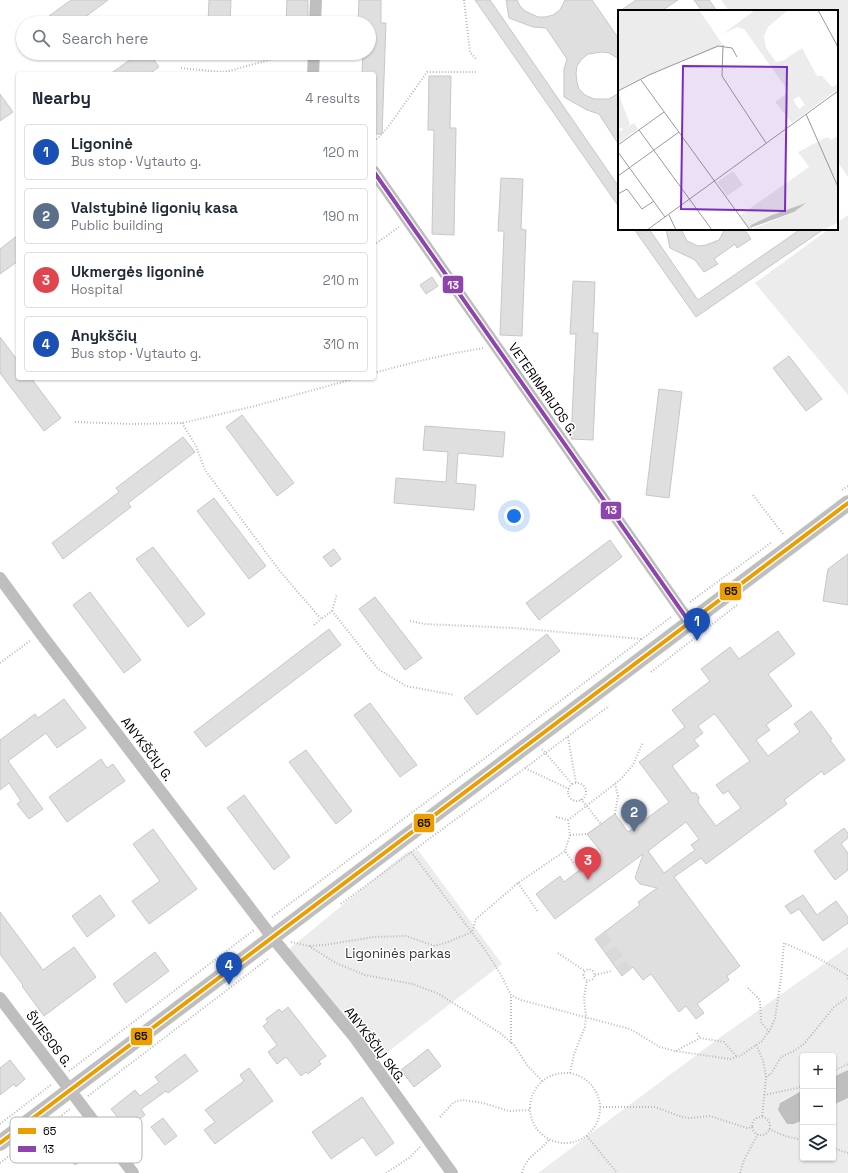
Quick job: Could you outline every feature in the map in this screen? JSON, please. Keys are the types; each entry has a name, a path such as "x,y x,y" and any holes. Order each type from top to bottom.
{"main road":[{"path":"34,1117 690,623 843,498"},
{"path":"0,1142 10,1135"}],"street":[{"path":"315,16 316,0"},
{"path":"313,72 314,60"},
{"name":"VETERINARIJOS G.","path":"376,175 690,623"},
{"name":"ANYKŠČIŲ G.","path":"0,578 272,937"},
{"name":"ANYKŠČIŲ SKG.","path":"272,937 286,945 452,1173"},
{"name":"ŠVIESOS G.","path":"0,998 90,1117"},
{"name":"ŠVIESOS G.","path":"125,1163 133,1173"}],"path":[{"path":"464,0 470,52 477,60"},
{"path":"181,68 221,72 269,60"},
{"path":"376,139 388,127 427,72 476,72"},
{"path":"376,244 408,220"},
{"path":"376,372 450,354 495,346"},
{"path":"75,422 132,424 182,423 251,407 350,380"},
{"path":"182,423 196,446 205,470 279,570 321,619"},
{"path":"843,498 848,486"},
{"path":"0,1124 262,924 487,757 680,609 783,534 753,495"},
{"path":"314,624 332,611 337,594"},
{"path":"332,611 378,669 406,686 454,695"},
{"path":"410,621 425,624 514,628 642,639"},
{"path":"0,663 41,634"},
{"path":"341,904 609,706"},
{"path":"568,737 576,783"},
{"path":"535,739 572,784"},
{"path":"568,820 621,779 633,765 643,742"},
{"path":"525,768 569,789"},
{"path":"580,783 585,789 585,794 581,798 576,800 569,796 569,789 572,784 580,783"},
{"path":"615,784 618,796 615,814"},
{"path":"581,798 601,824"},
{"path":"556,817 568,820"},
{"path":"472,932 476,919 518,883 565,851 570,835 568,820"},
{"path":"570,835 587,834"},
{"path":"565,851 574,864"},
{"path":"411,852 472,932 500,973 511,995 511,1043"},
{"path":"518,883 538,912"},
{"path":"286,945 324,945 374,937 406,936 435,946 472,932"},
{"path":"60,1117 296,937"},
{"path":"511,995 521,1000 630,1028 660,1047 675,1051 730,1059 737,1057 762,1041 772,1028 781,978 784,943 818,958 848,977"},
{"path":"309,946 336,964 366,975 413,984 439,994 500,1033 511,1043 527,1065 543,1082"},
{"path":"558,953 585,971 591,970 595,975"},
{"path":"570,1073 574,1054 585,1027 586,1017 584,998 587,980 584,977 585,971"},
{"path":"587,980 592,980 595,975 612,971"},
{"path":"748,988 760,1000 761,1022 769,1032"},
{"path":"766,1077 771,1074 781,1057 804,1044 834,1007 848,996"},
{"path":"697,1033 700,1038"},
{"path":"675,1051 700,1038 724,1042 737,1057"},
{"path":"756,1045 762,1060 766,1077 762,1118"},
{"path":"836,1070 848,1064"},
{"path":"570,1073 582,1077 591,1085 598,1095 600,1107 599,1119 593,1130 584,1138 573,1142 561,1143 549,1139 539,1132 533,1122 530,1110 532,1098 538,1087 543,1082 558,1074 570,1073"},
{"path":"764,1095 800,1086"},
{"path":"440,1117 454,1102 463,1100 483,1103 509,1112 530,1110"},
{"path":"600,1107 656,1106 682,1118 710,1116 748,1128 753,1127"},
{"path":"758,1118 766,1119 769,1122 769,1129 765,1134 758,1134 753,1130 753,1127 754,1121 758,1118"},
{"path":"769,1129 785,1136 800,1139"},
{"path":"740,1173 744,1160 758,1134"},
{"path":"586,1136 617,1173"},
{"path":"386,1173 409,1158 427,1139"},
{"path":"522,1173 524,1166 533,1154 545,1146 549,1139"},
{"path":"836,1149 848,1152"},
{"path":"0,1163 10,1155"}],"green space":[{"path":"721,0 848,0 848,177 838,162 838,10 728,10"},
{"path":"848,215 848,395 755,283 828,230 838,230 838,222"},
{"name":"Ligoninės parkas","path":"418,850 502,964 376,1061 289,949 407,852"},
{"path":"848,947 848,1070 836,1076 836,1053 800,1053 800,1092 780,1102 794,1124 800,1121 800,1161 836,1161 836,1104 848,1098 848,1173 538,1173 722,1036"}],"shaded area":[{"path":"848,1070 848,1098 836,1104 836,1089 836,1076"},
{"path":"800,1092 800,1121 794,1124 787,1124 778,1110 780,1103"}],"building":[{"path":"71,0 108,0 86,16 49,16"},
{"path":"209,0 231,0 230,16 208,16"},
{"path":"287,0 308,0 308,16 286,16"},
{"path":"359,0 381,0 381,23 386,23 382,134 376,134 376,72 362,72 363,60 376,60 376,16 358,16"},
{"path":"475,0 490,0 618,186 618,206"},
{"path":"506,0 517,0 525,11 538,17 545,17 553,15 560,10 565,0 592,0 618,38 618,58 609,53 602,52 588,54 577,66 577,82 579,89 585,95 594,99 609,99 618,94 618,143 599,114 587,110 564,97 564,69 567,59 546,28 533,27 509,18"},
{"path":"636,0 678,0 663,10 621,10"},
{"path":"694,0 709,0 716,10 701,10"},
{"path":"130,60 154,60 159,67 152,72 113,72"},
{"path":"429,76 451,76 450,128 456,128 454,235 432,234 434,130 428,130"},
{"path":"0,94 13,112 0,121"},
{"path":"501,178 523,179 521,229 526,230 522,336 500,335 504,231 498,231"},
{"path":"635,230 650,230 698,300 800,230 823,230 696,317"},
{"path":"666,230 682,230 687,241 698,246 706,245 719,240 724,230 745,230 751,239 737,248 735,244 714,259 718,264 704,272 695,260 670,248"},
{"path":"16,237 16,262 0,274 0,249"},
{"path":"432,277 438,286 426,294 420,285"},
{"path":"573,281 595,282 593,333 598,333 593,440 571,439 576,334 570,334"},
{"path":"0,337 16,358 16,380 32,380 61,418 44,431 0,373"},
{"path":"789,356 822,399 806,411 773,368"},
{"path":"659,389 682,392 669,498 646,495"},
{"path":"242,415 294,483 277,496 226,427"},
{"path":"425,426 505,432 503,457 458,453 456,483 476,485 474,510 394,503 396,478 446,482 448,452 423,450"},
{"path":"183,437 195,452 128,503 131,507 63,559 52,543 119,492 116,488"},
{"path":"214,498 266,566 249,579 197,511"},
{"path":"610,540 622,557 539,620 526,603"},
{"path":"153,547 205,614 188,627 136,559"},
{"path":"334,549 341,559 331,567 323,557"},
{"path":"848,554 848,605 823,601 828,569"},
{"path":"90,592 141,660 124,673 73,605"},
{"path":"375,597 422,658 405,670 359,609"},
{"path":"329,629 341,645 206,747 194,732"},
{"path":"778,631 795,654 768,674 792,706 766,725 770,730 756,740 768,756 800,732 794,724 811,711 832,739 830,740 845,760 824,775 822,771 784,800 787,804 706,864 701,858 674,877 740,966 727,976 729,980 697,1004 704,1013 696,1019 686,1006 679,1012 651,974 643,980 633,967 622,976 595,939 640,905 638,902 657,888 640,884 635,878 643,854 555,919 536,894 560,876 564,882 602,853 587,834 615,814 628,832 669,802 639,762 685,727 672,710 710,681 701,669 730,647 739,659","holes":["714,714 750,761 716,785 723,794 728,791 741,808 716,826 698,802 699,797 696,793 692,793 672,766 699,746 694,740 703,733 698,726","686,822 699,839 691,845 695,850 664,873 648,851"]},
{"path":"547,634 560,651 477,715 464,698"},
{"path":"64,699 86,728 57,748 46,733 8,761 43,809 29,819 17,804 21,801 9,783 0,790 0,740 35,714 38,718"},
{"path":"370,703 417,765 400,777 354,715"},
{"path":"306,750 352,811 336,824 289,762"},
{"path":"101,759 107,768 113,764 125,781 67,822 49,797"},
{"path":"244,795 290,857 274,870 227,808"},
{"path":"844,828 848,833 848,838 841,844 848,853 848,870 835,880 814,851"},
{"path":"153,829 197,889 149,924 132,901 160,881 133,844"},
{"path":"100,895 115,916 87,937 72,916"},
{"path":"803,895 817,915 836,901 848,917 848,923 823,941 799,909 791,914 785,906"},
{"path":"0,912 43,970 74,947 96,977 44,1016 0,954"},
{"path":"155,952 169,971 126,1003 113,984"},
{"path":"288,1007 326,1056 319,1061 321,1064 308,1074 306,1072 301,1076 286,1057 277,1064 268,1052 277,1045 263,1026 268,1022 266,1019 279,1009 282,1012"},
{"path":"428,1049 441,1066 414,1087 401,1070"},
{"path":"185,1054 198,1071 168,1093 166,1091 141,1109 145,1115 142,1117 117,1117 111,1109 135,1090 140,1096 159,1082 155,1077"},
{"path":"10,1060 25,1079 16,1087 14,1084 0,1095 0,1068"},
{"path":"249,1068 273,1101 215,1144 204,1130 215,1122 205,1110 244,1081 240,1075"},
{"path":"362,1097 394,1143 376,1156 363,1137 331,1159 312,1132"},
{"path":"163,1118 177,1136 165,1145 151,1127"}],"tunnel":[{"path":"600,935 627,972"}],"transit line":[{"name":"13","path":"376,175 690,623"},
{"name":"65","path":"34,1117 848,503"},
{"name":"65","path":"0,1143 10,1135"}],"place":[{"name":"Ligoninė","path":"697,641"},
{"name":"Valstybinė ligonių kasa","path":"634,832"},
{"name":"Ukmergės ligoninė","path":"588,880"},
{"name":"Anykščių","path":"229,985"}]}
